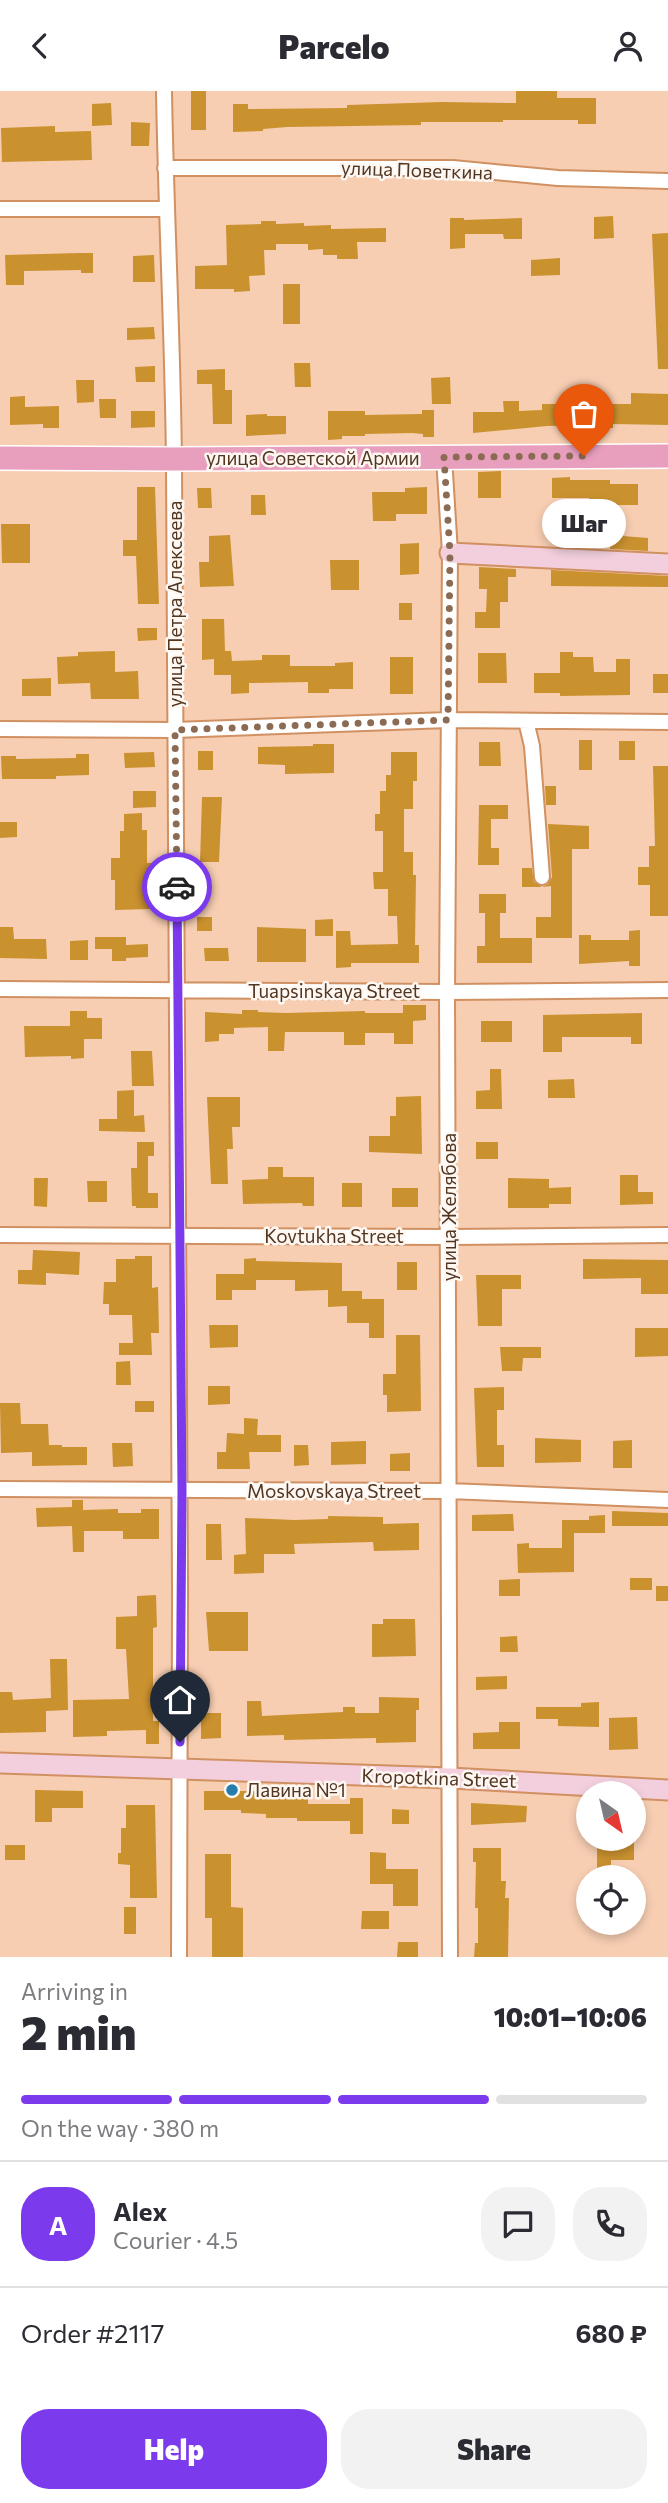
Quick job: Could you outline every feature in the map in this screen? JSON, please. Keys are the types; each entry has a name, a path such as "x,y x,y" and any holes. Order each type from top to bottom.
{"main road":[{"name":"улица Советской Армии","path":"0,458 668,456"},
{"path":"450,553 668,564"},
{"name":"Kropotkina Street","path":"0,1763 450,1777 668,1790"}],"street":[{"name":"улица Петра Алексеева","path":"164,91 165,209 174,459 179,991 182,1491 179,1957"},
{"name":"улица Поветкина","path":"165,168 453,168 558,178 668,181"},
{"path":"0,209 165,209"},
{"name":"улица Желябова","path":"444,457 450,553 447,992 450,1237 450,1957"},
{"path":"0,729 175,730 448,720 668,722"},
{"path":"526,721 532,746 542,877"},
{"name":"Tuapsinskaya Street","path":"0,989 447,992 668,990"},
{"name":"Kovtukha Street","path":"0,1235 668,1235"},
{"name":"Moskovskaya Street","path":"0,1489 449,1491 668,1500"}],"building":[{"path":"191,91 206,91 206,130 191,130"},
{"path":"516,91 557,91 557,98 596,98 596,124 578,124 578,120 503,120 421,122 421,125 287,127 233,132 233,104 248,104 248,109 347,108 347,105 442,102 516,103"},
{"path":"111,103 112,125 92,126 92,104"},
{"path":"131,122 150,123 149,146 131,146"},
{"path":"55,126 55,132 91,131 92,160 2,162 1,128"},
{"path":"613,216 614,238 594,239 594,217"},
{"path":"450,218 522,218 522,239 504,239 503,234 465,234 465,248 450,249"},
{"path":"261,221 276,221 276,224 304,223 304,226 331,225 331,229 386,228 386,242 357,242 358,259 337,259 337,255 323,255 323,249 308,250 308,244 276,244 276,250 264,250 265,275 249,276 250,291 195,289 195,266 227,265 226,225 261,224"},
{"path":"668,233 668,369 658,369 652,234"},
{"path":"93,253 93,273 81,273 81,270 24,271 24,285 6,285 5,255"},
{"path":"154,255 155,282 133,282 133,256"},
{"path":"560,258 560,275 531,276 531,260"},
{"path":"283,284 300,284 300,324 283,324"},
{"path":"154,327 155,339 127,340 127,328"},
{"path":"294,363 310,363 311,387 295,387"},
{"path":"155,366 155,382 136,382 135,367"},
{"path":"225,369 225,390 232,390 232,424 213,424 212,384 197,384 197,370"},
{"path":"450,377 451,404 432,404 431,378"},
{"path":"76,380 94,380 94,402 77,403"},
{"path":"631,393 668,394 668,425 613,424 613,428 598,428 598,425 547,426 473,433 473,412 504,412 503,401 519,401 519,411 542,410 542,404 631,404"},
{"path":"25,396 25,407 59,406 59,428 43,428 43,424 10,425 10,397"},
{"path":"99,399 116,399 116,418 100,418"},
{"path":"422,410 434,410 434,437 412,433 365,434 328,440 328,411 365,411 365,415 422,414"},
{"path":"131,411 155,411 155,427 131,428"},
{"path":"246,415 286,416 286,434 246,436"},
{"path":"501,471 501,498 478,498 478,472"},
{"path":"570,477 570,480 610,480 610,484 638,484 638,505 611,505 611,522 591,522 589,498 552,498 552,478"},
{"path":"137,487 155,487 159,604 138,604 136,556 123,556 123,540 137,540"},
{"path":"427,487 427,514 396,514 396,521 373,521 372,492 405,492 405,488"},
{"path":"197,488 211,488 212,508 198,508"},
{"path":"251,495 265,495 266,515 251,515"},
{"path":"1,524 30,524 30,563 2,563"},
{"path":"230,535 234,586 200,587 199,562 209,562 209,536"},
{"path":"610,535 648,538 648,551 610,549"},
{"path":"419,543 419,574 400,575 400,544"},
{"path":"330,560 359,560 359,590 331,590"},
{"path":"479,567 516,569 516,577 508,577 508,602 500,602 500,628 475,628 475,612 486,612 487,589 479,589"},
{"path":"551,570 668,576 668,587 551,586"},
{"path":"399,603 412,603 412,620 399,620"},
{"path":"202,619 224,619 225,651 231,651 232,661 262,660 262,655 290,655 290,666 335,666 335,663 353,662 353,689 329,689 329,693 308,693 308,682 249,683 249,693 231,694 231,675 214,675 214,659 202,660"},
{"path":"137,628 157,628 157,640 138,641"},
{"path":"115,651 115,672 138,671 139,699 91,699 90,683 58,684 57,657 78,656 78,652"},
{"path":"560,652 573,652 573,657 593,657 594,672 616,672 616,659 630,659 630,695 560,696 560,693 534,693 534,673 560,673"},
{"path":"478,653 506,653 507,683 478,683"},
{"path":"390,657 413,657 413,694 390,694"},
{"path":"653,674 668,674 668,693 653,693"},
{"path":"51,678 51,696 22,696 22,679"},
{"path":"579,740 592,740 592,770 579,770"},
{"path":"619,741 635,741 635,760 619,760"},
{"path":"479,742 500,742 501,766 479,766"},
{"path":"334,744 334,773 285,774 285,765 258,764 258,747"},
{"path":"198,751 213,751 213,770 198,770"},
{"path":"154,752 155,767 125,768 124,753"},
{"path":"391,752 417,752 413,809 404,809 404,852 413,852 413,875 416,875 415,945 419,945 419,963 351,963 351,967 336,968 336,931 350,931 351,945 398,944 397,916 388,916 388,889 374,889 373,872 383,872 383,831 375,831 375,814 380,814 380,791 386,791 386,775 391,775"},
{"path":"76,754 89,754 89,775 56,776 56,779 2,779 1,756 16,756 16,759 76,758"},
{"path":"653,766 668,766 668,916 650,916 650,885 638,885 638,867 649,867 649,846 655,846"},
{"path":"545,786 556,786 556,805 546,805"},
{"path":"133,791 156,791 156,807 133,808"},
{"path":"202,797 222,797 219,862 200,862"},
{"path":"479,805 508,805 508,819 491,819 491,848 499,848 499,865 478,865"},
{"path":"142,813 142,830 147,830 147,863 154,863 154,881 150,881 151,909 115,910 115,880 111,880 111,858 120,858 120,831 124,831 124,814"},
{"path":"0,822 17,822 17,837 0,838"},
{"path":"548,824 589,826 589,849 572,849 572,938 536,938 536,917 551,917 551,886 542,887 548,884 552,877"},
{"path":"522,868 532,868 534,882 542,887 522,887"},
{"path":"479,894 506,894 506,913 500,913 500,938 532,938 532,963 477,963 477,946 485,946 485,913 479,913"},
{"path":"197,917 212,917 212,931 197,931"},
{"path":"333,919 333,936 315,936 315,920"},
{"path":"0,927 13,927 14,939 46,939 47,959 0,958"},
{"path":"257,927 306,929 306,962 257,962"},
{"path":"640,930 640,966 629,966 629,961 579,964 579,935 591,935 591,940 629,940 629,931"},
{"path":"95,937 126,937 126,945 148,944 148,957 112,961 112,949 95,949"},
{"path":"88,940 88,960 70,960 70,941"},
{"path":"204,948 228,948 229,961 205,961"},
{"path":"403,1005 426,1005 426,1020 413,1021 413,1044 394,1044 394,1033 365,1033 365,1045 344,1045 344,1032 285,1032 284,1051 268,1051 268,1027 234,1028 234,1034 219,1034 219,1041 205,1042 205,1012 242,1014 242,1010 258,1010 285,1013 403,1013"},
{"path":"70,1011 87,1011 87,1018 102,1018 102,1039 84,1039 84,1058 25,1057 24,1026 70,1026"},
{"path":"642,1013 642,1044 631,1044 631,1037 562,1037 562,1052 543,1052 543,1015"},
{"path":"481,1021 512,1021 512,1042 481,1042"},
{"path":"131,1051 152,1051 154,1086 132,1086"},
{"path":"490,1069 501,1069 502,1109 476,1109 476,1091 490,1090"},
{"path":"574,1079 575,1098 548,1098 548,1080"},
{"path":"134,1090 134,1116 144,1115 145,1132 99,1131 99,1119 117,1119 117,1091"},
{"path":"421,1096 422,1154 369,1152 369,1136 390,1136 390,1116 396,1116 396,1097"},
{"path":"207,1097 240,1097 240,1127 232,1127 233,1149 227,1149 228,1184 211,1184"},
{"path":"137,1142 154,1142 154,1156 148,1156 148,1193 158,1193 158,1208 132,1206 131,1168 137,1168"},
{"path":"476,1142 498,1142 498,1159 476,1159"},
{"path":"268,1167 283,1167 283,1177 314,1177 314,1206 303,1206 302,1203 243,1204 242,1180 268,1179"},
{"path":"620,1175 638,1175 638,1192 653,1192 653,1204 620,1205"},
{"path":"34,1178 48,1178 47,1207 34,1206"},
{"path":"508,1178 549,1179 549,1188 571,1187 571,1204 549,1204 549,1208 508,1208"},
{"path":"87,1181 107,1181 107,1202 88,1202"},
{"path":"342,1183 362,1183 362,1207 342,1207"},
{"path":"392,1188 418,1188 418,1207 392,1207"},
{"path":"33,1250 80,1252 79,1275 46,1273 46,1285 18,1284 18,1270 32,1270"},
{"path":"135,1256 152,1256 152,1288 158,1287 159,1333 151,1333 152,1355 119,1355 119,1343 133,1343 132,1315 109,1315 109,1304 103,1304 104,1282 116,1282 116,1259 135,1259"},
{"path":"256,1258 256,1261 342,1263 342,1291 362,1291 362,1299 384,1299 384,1338 369,1338 369,1323 347,1323 347,1306 328,1307 328,1290 295,1291 295,1280 256,1280 256,1290 232,1290 232,1300 216,1300 216,1274 244,1274 244,1259"},
{"path":"583,1259 668,1260 668,1294 641,1294 641,1278 583,1279"},
{"path":"397,1262 417,1262 417,1290 397,1290"},
{"path":"476,1275 521,1275 521,1289 502,1289 502,1326 478,1326"},
{"path":"209,1325 238,1325 238,1347 210,1348"},
{"path":"635,1328 668,1328 668,1356 635,1357"},
{"path":"396,1335 420,1335 421,1411 387,1412 387,1395 383,1395 383,1374 396,1374"},
{"path":"500,1347 541,1347 541,1358 523,1358 522,1371 502,1371"},
{"path":"130,1361 131,1385 116,1385 116,1362"},
{"path":"208,1386 230,1386 230,1404 208,1405"},
{"path":"504,1387 504,1410 497,1410 497,1445 504,1445 504,1467 477,1467 474,1388"},
{"path":"135,1401 154,1401 154,1412 135,1412"},
{"path":"0,1403 20,1403 21,1424 48,1424 49,1445 87,1447 87,1465 32,1466 32,1452 1,1453"},
{"path":"244,1418 258,1419 257,1435 281,1435 281,1452 249,1452 250,1469 217,1469 217,1452 226,1452 227,1433 244,1434"},
{"path":"535,1438 581,1440 581,1462 535,1463"},
{"path":"632,1440 632,1468 613,1468 613,1441"},
{"path":"366,1441 366,1464 331,1465 331,1442"},
{"path":"112,1443 132,1443 133,1466 113,1467"},
{"path":"294,1445 308,1445 309,1465 294,1466"},
{"path":"410,1453 410,1471 390,1471 390,1454"},
{"path":"72,1500 83,1500 83,1510 118,1509 118,1513 141,1513 141,1509 159,1509 159,1539 123,1539 123,1531 84,1531 84,1552 73,1552 72,1526 37,1527 36,1508 72,1507"},
{"path":"612,1511 668,1513 668,1526 612,1526"},
{"path":"513,1514 514,1531 472,1531 472,1515"},
{"path":"605,1515 605,1533 574,1533 574,1572 518,1573 517,1544 529,1543 529,1548 562,1548 562,1520 589,1520 589,1516"},
{"path":"328,1516 383,1517 383,1524 419,1523 419,1550 374,1551 373,1542 294,1544 295,1554 264,1554 264,1573 234,1574 234,1555 246,1554 245,1518 294,1520 328,1519"},
{"path":"206,1524 221,1524 222,1560 206,1560"},
{"path":"630,1578 652,1578 652,1590 630,1590"},
{"path":"520,1579 520,1596 499,1596 499,1580"},
{"path":"656,1586 668,1586 668,1601 656,1601"},
{"path":"156,1595 157,1627 153,1628 153,1721 159,1721 159,1744 146,1744 146,1730 107,1731 107,1736 73,1737 73,1700 129,1699 126,1649 116,1649 116,1617 137,1616 137,1596"},
{"path":"206,1612 248,1612 248,1651 209,1651"},
{"path":"383,1619 415,1619 416,1656 372,1657 372,1624 383,1624"},
{"path":"517,1636 518,1652 500,1652 500,1637"},
{"path":"50,1659 67,1659 68,1710 46,1711 46,1732 0,1733 0,1692 12,1692 13,1700 51,1698"},
{"path":"507,1676 507,1689 476,1690 476,1677"},
{"path":"379,1697 419,1698 419,1710 416,1710 416,1742 376,1743 376,1738 284,1740 284,1735 247,1736 247,1701 261,1701 262,1716 343,1712 343,1707 355,1707 355,1713 379,1713"},
{"path":"599,1702 599,1727 558,1726 558,1719 536,1719 536,1707 581,1707 581,1703"},
{"path":"201,1713 221,1713 221,1738 201,1739"},
{"path":"637,1717 638,1749 609,1750 609,1718"},
{"path":"499,1722 520,1722 520,1749 473,1749 473,1733 499,1732"},
{"path":"35,1790 83,1791 83,1808 52,1808 52,1822 35,1822"},
{"path":"204,1791 258,1791 258,1795 275,1795 275,1798 308,1798 308,1804 350,1804 350,1798 363,1798 363,1834 350,1834 350,1821 297,1821 297,1818 266,1818 266,1814 241,1813 241,1810 204,1810"},
{"path":"471,1803 527,1806 526,1822 471,1825"},
{"path":"126,1805 155,1805 157,1898 130,1898 130,1865 118,1864 121,1828 126,1828"},
{"path":"392,1809 409,1810 409,1824 392,1824"},
{"path":"5,1845 25,1845 25,1860 5,1860"},
{"path":"473,1848 501,1848 501,1881 506,1881 505,1898 509,1898 508,1957 474,1957 475,1943 478,1943 478,1908 475,1908 476,1862 473,1862"},
{"path":"597,1851 634,1851 634,1860 611,1860 611,1865 597,1865"},
{"path":"370,1852 386,1853 386,1869 418,1869 418,1906 393,1906 393,1884 370,1884"},
{"path":"205,1854 231,1854 231,1907 243,1908 243,1957 212,1957 212,1918 205,1918"},
{"path":"124,1907 136,1907 136,1934 124,1934"},
{"path":"362,1911 389,1911 389,1929 361,1929"},
{"path":"398,1942 418,1942 418,1957 397,1957"}],"way so far":[{"path":"177,887 175,730 448,720 450,553 444,457 584,456"}],"place":[{"name":"Шаг","path":"584,456"},
{"name":"Лавина №1","path":"232,1790"}],"route":[{"path":"177,887 182,1491 180,1742"}]}
